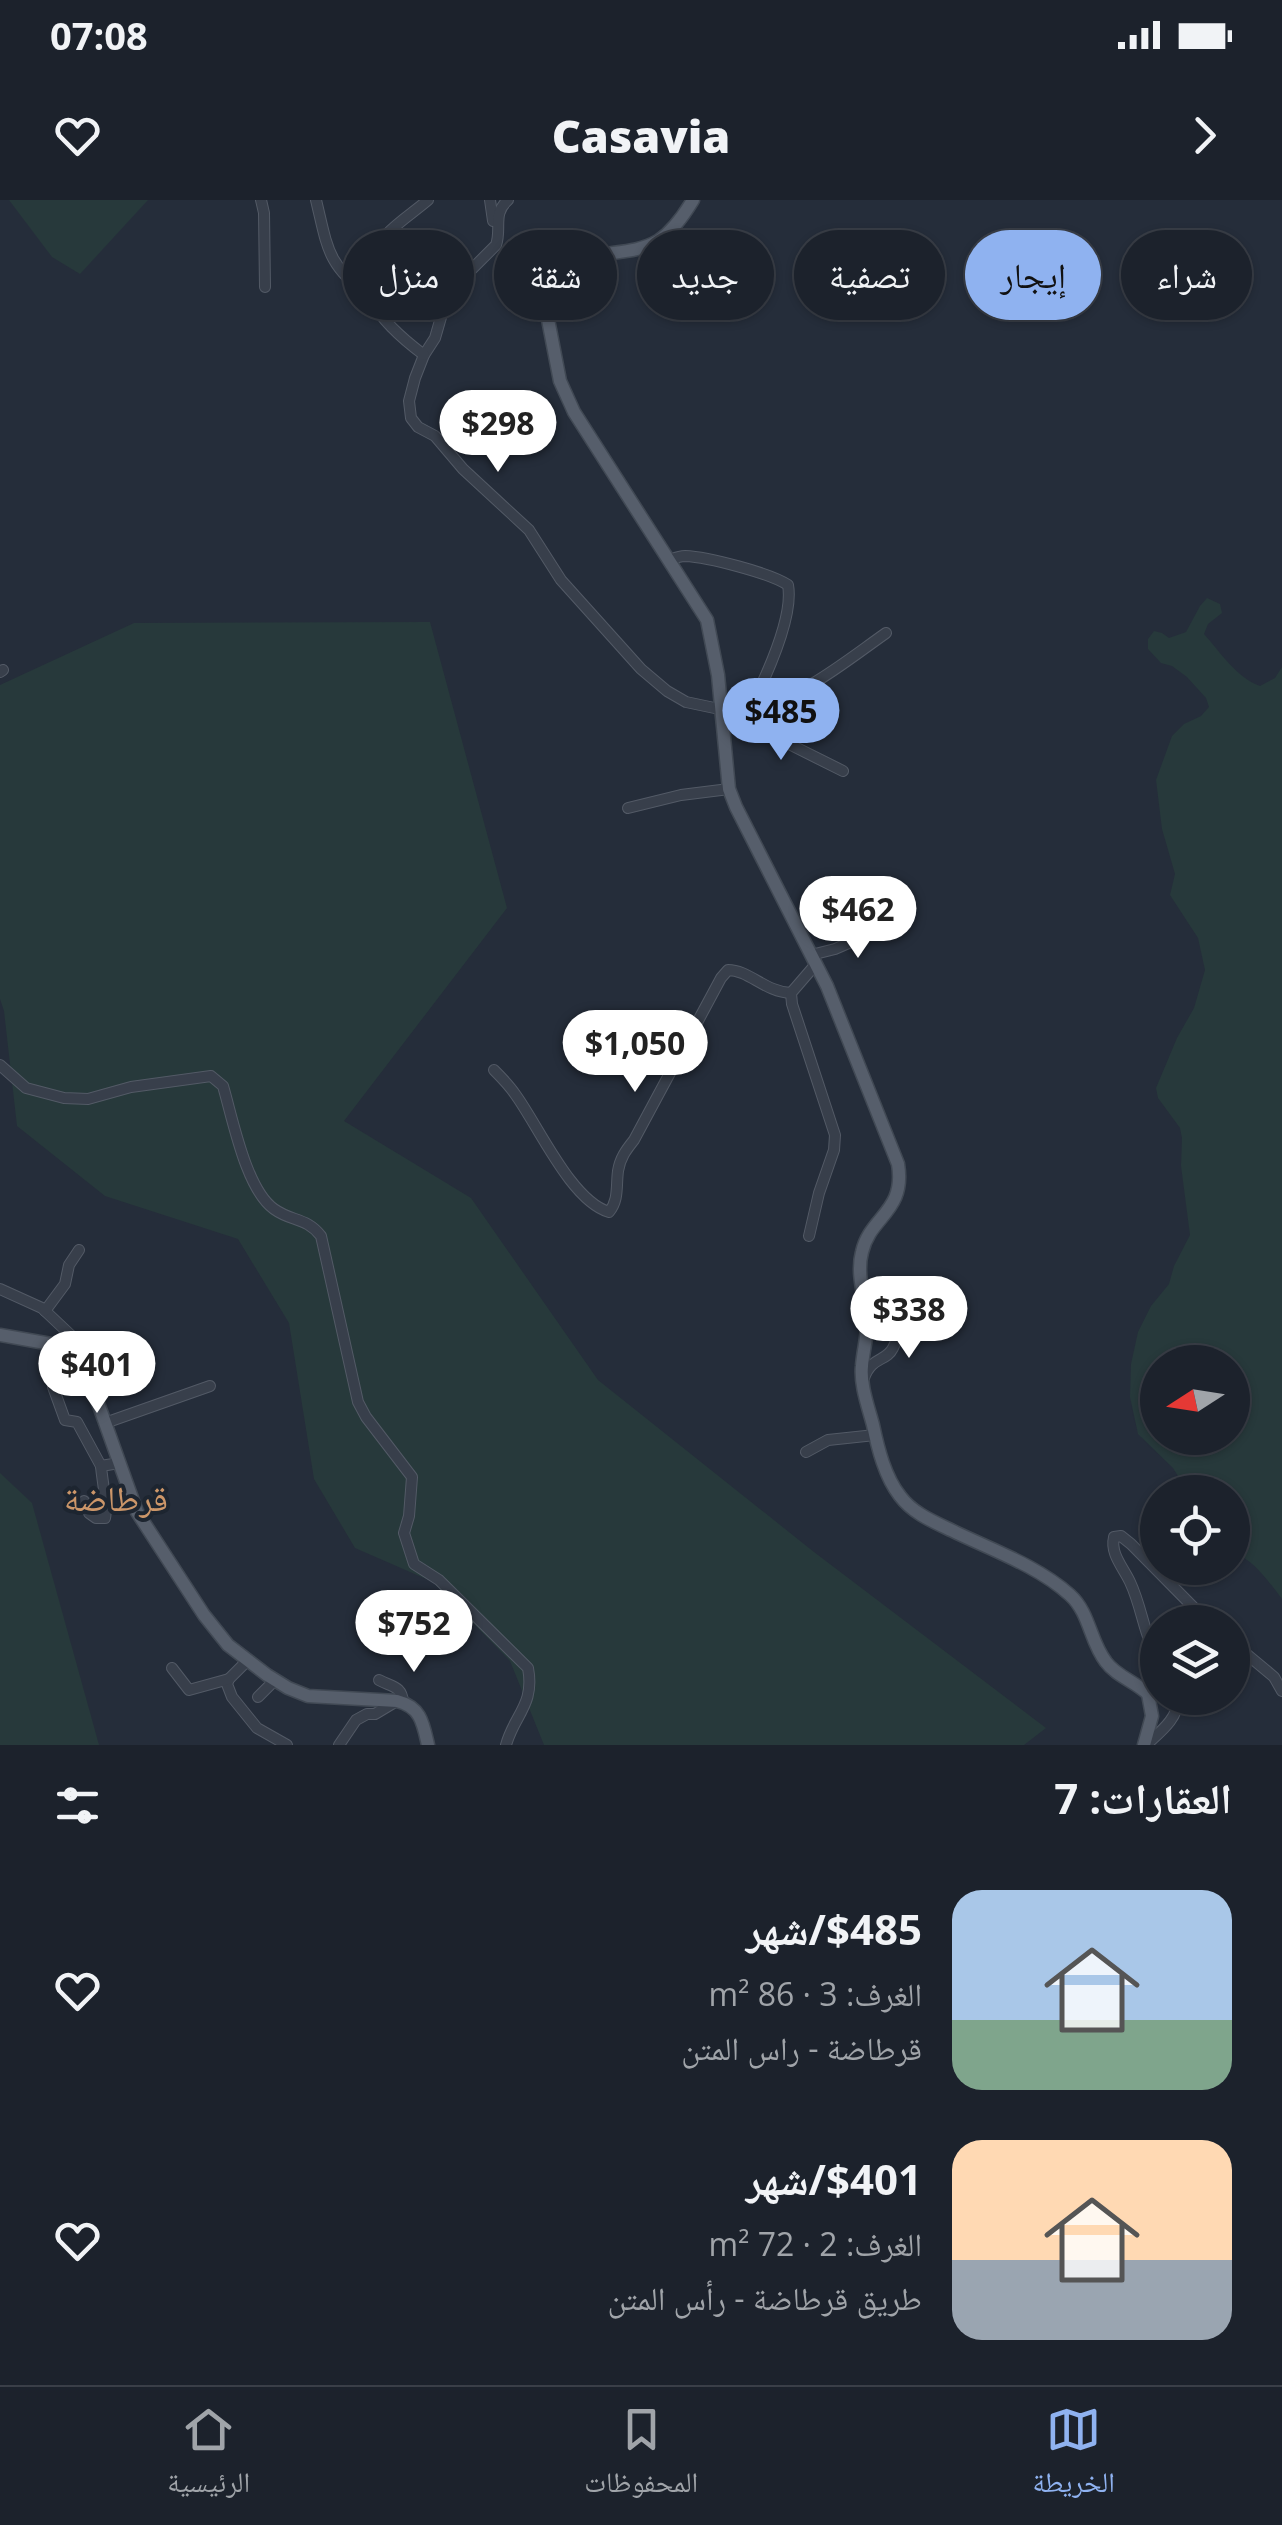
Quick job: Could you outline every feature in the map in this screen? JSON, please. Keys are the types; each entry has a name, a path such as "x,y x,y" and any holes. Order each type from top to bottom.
{"main road":[{"path":"693,200 680,220 658,241 630,251 575,261 550,284 544,297 560,382 565,396 706,620 713,643 729,788 827,986 893,1150 900,1189 866,1241 860,1271 867,1320 863,1384 887,1473 910,1508 1006,1556 1072,1597 1104,1661 1148,1694 1152,1716 1145,1745"},
{"path":"0,1335 66,1350 84,1370 137,1512 228,1645 275,1680 308,1696 400,1701 411,1705 420,1714 426,1741"}],"street":[{"path":"261,200 265,287"},
{"path":"316,200 321,230 343,274"},
{"path":"390,230 428,200"},
{"path":"490,200 496,230"},
{"path":"498,230 498,212 508,200"},
{"path":"494,246 448,293 409,401 411,418 435,436 464,469 530,530 561,580 641,668 686,702 746,712 790,698 886,634"},
{"path":"384,320 424,354"},
{"path":"670,560 685,556 788,584 782,634 746,712"},
{"path":"746,712 785,742 843,771"},
{"path":"628,808 729,788"},
{"path":"809,1236 835,1135 791,993 814,959 890,925"},
{"path":"494,1070 518,1097 576,1186 609,1212 616,1200 618,1168 624,1153 721,978 728,970 736,970 764,987 791,993"},
{"path":"0,1064 26,1088 64,1098 88,1099 131,1087 211,1076 223,1086 251,1179 260,1195 274,1208 313,1226 321,1236 358,1402 412,1477 404,1533 414,1564 439,1580 528,1668 531,1684 506,1745"},
{"path":"45,1312 65,1284 69,1264 79,1250"},
{"path":"0,1289 45,1312 78,1342 88,1359 84,1370"},
{"path":"863,1384 869,1366 892,1351 902,1319 912,1310"},
{"path":"53,1386 65,1420 78,1422 101,1466 105,1518 89,1513 84,1501"},
{"path":"106,1424 210,1386"},
{"path":"806,1452 828,1440 875,1435"},
{"path":"101,1466 118,1463"},
{"path":"1140,1614 1131,1584 1114,1554 1114,1537 1121,1536 1131,1544 1191,1605"},
{"path":"1250,1657 1274,1677 1282,1691"},
{"path":"247,1662 227,1684 232,1697 248,1719 287,1745"},
{"path":"172,1668 189,1690 229,1680"},
{"path":"258,1698 275,1680"},
{"path":"338,1745 356,1720 400,1701 402,1693 398,1687 379,1680"},
{"path":"1145,1745 1174,1715"}],"shaded area":[{"path":"9,200 148,200 80,274 52,257"},
{"path":"1207,598 1220,604 1222,613 1208,624 1204,634 1229,664 1260,686 1275,678 1282,667 1282,1599 1250,1563 1250,1475 1177,1475 1160,1455 1250,1455 1250,1345 1140,1345 1140,1436 1130,1397 1131,1364 1138,1332 1151,1306 1169,1284 1190,1235 1180,1128 1158,1098 1156,1088 1194,1008 1205,970 1198,938 1170,895 1175,874 1162,829 1156,780 1172,736 1209,707 1187,677 1161,663 1148,649 1148,639 1154,631 1169,638 1186,632"},
{"path":"430,622 507,908 344,1121 471,1198 598,1380 814,1552 1046,1728 1024,1745 544,1745 510,1661 433,1582 355,1548 314,1479 289,1323 238,1239 105,1196 17,1126 0,999 0,685 134,623"},
{"path":"0,1473 32,1503 99,1745 0,1745"}],"district":[{"name":"قرطاضة","path":"116,1497"}]}
